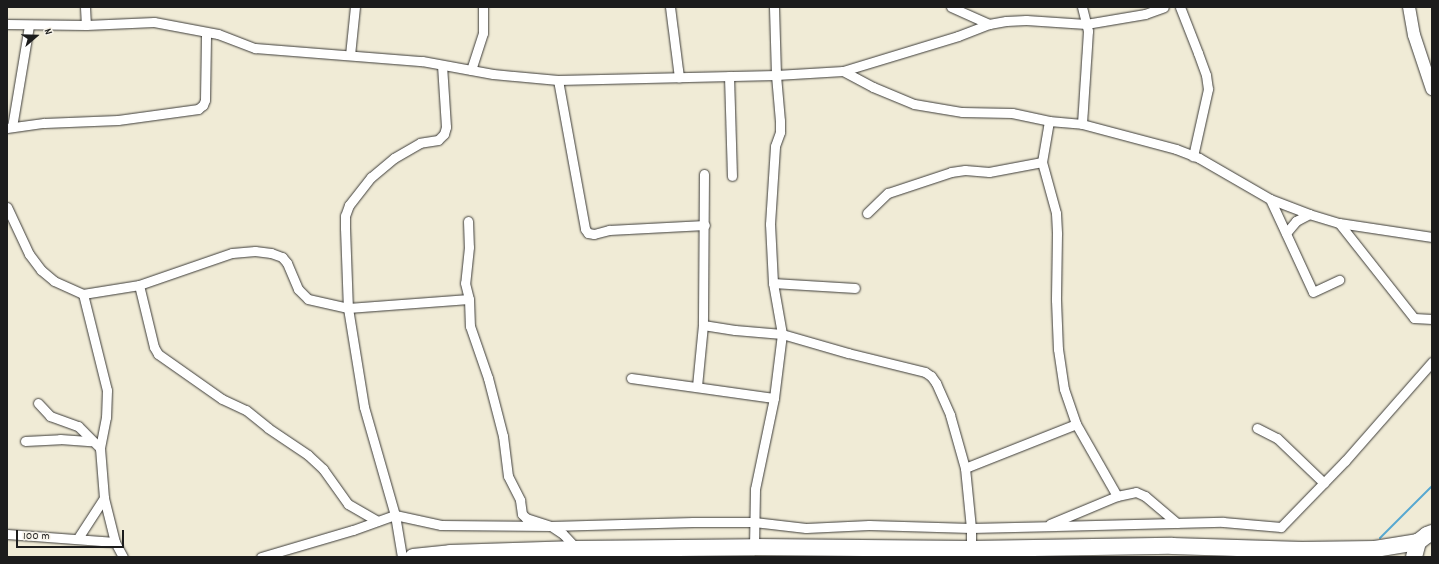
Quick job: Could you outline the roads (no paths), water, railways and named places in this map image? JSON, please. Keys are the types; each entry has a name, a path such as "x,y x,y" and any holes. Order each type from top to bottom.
{"highway":[{"path":"413,557 450,553 577,549 754,547 971,553 1150,546 1302,550 1375,549 1425,539"}],"street":[{"path":"85,7 86,25"},
{"path":"350,55 355,7"},
{"path":"471,70 483,32 483,7"},
{"path":"670,7 680,77"},
{"path":"754,547 755,490 774,398 782,334 773,282 771,200 775,146 780,132 776,75 774,7"},
{"path":"951,7 989,24"},
{"path":"1082,7 1088,31 1082,124"},
{"path":"7,24 86,25 154,22 206,33 218,34 255,48 422,61 515,77 558,80 776,75 843,71 958,36 989,24 1026,20 1086,24 1145,14 1164,7"},
{"path":"1180,7 1206,75 1208,89 1193,156"},
{"path":"1409,7 1414,35 1432,89"},
{"path":"30,25 10,127 44,123 118,120 198,109 203,105 205,100 206,33"},
{"path":"402,557 395,514 364,407 348,308 344,228 345,216 349,205 371,177 394,158 420,143 438,140 444,134 446,127 442,65"},
{"path":"843,71 873,87 914,104 962,112 1012,113 1049,121 1082,124 1176,149 1193,156 1270,199 1309,214 1339,223 1432,237"},
{"path":"729,76 732,176"},
{"path":"558,80 584,222 588,233 594,234 609,230 705,224"},
{"path":"1049,121 1042,162 1056,213 1058,234 1056,300 1058,349 1064,389 1076,424 1116,496"},
{"path":"866,213 888,193 951,172 965,170 989,172 1042,162"},
{"path":"697,386 703,325 705,224 704,174"},
{"path":"1270,199 1313,292 1339,280"},
{"path":"7,206 11,222 29,254 41,270 54,281 83,294 139,285 232,253 266,252 282,257 287,263 298,289 308,299 348,308 469,299"},
{"path":"1286,234 1296,221 1309,214"},
{"path":"468,221 469,247 465,283 469,299 470,326 494,400 503,436 508,476 520,500 522,514 532,521 551,526 563,534 577,549"},
{"path":"1339,223 1413,317 1419,319 1432,319"},
{"path":"773,282 855,288"},
{"path":"139,285 154,347 158,354 222,399 246,410 268,428 308,455 323,470 348,504 378,521"},
{"path":"83,294 106,390 106,417 100,448 104,498 115,542 123,557"},
{"path":"703,325 734,330 782,334 848,353 925,372 936,383 950,415 965,468 971,528 971,553"},
{"path":"261,557 378,521 395,514 441,525 551,526 657,522 754,522 806,528 869,525 971,528 1223,522 1281,528 1324,483 1432,362"},
{"path":"631,378 697,386 774,398"},
{"path":"38,403 50,416 78,426 86,433 91,441 100,448"},
{"path":"965,468 1076,424"},
{"path":"1257,428 1277,438 1324,483"},
{"path":"25,441 60,439 91,441"},
{"path":"1045,526 1116,496 1139,493 1177,523"},
{"path":"78,538 104,498"},
{"path":"7,534 78,538 115,542"}],"waterway":[{"path":"1380,538 1432,486"}]}
